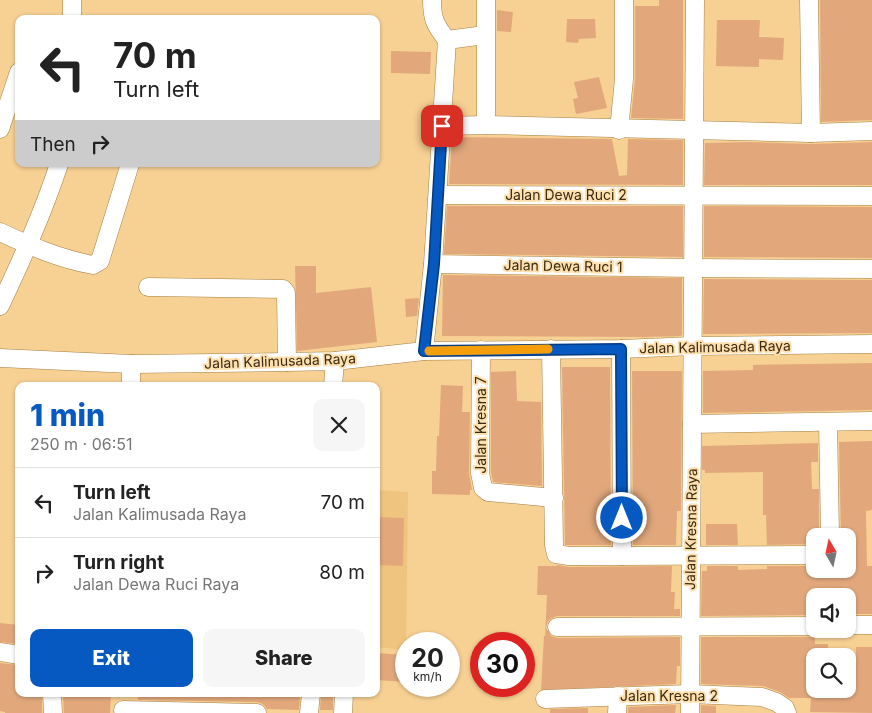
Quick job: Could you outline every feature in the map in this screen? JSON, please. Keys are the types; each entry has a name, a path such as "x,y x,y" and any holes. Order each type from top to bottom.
{"street":[{"path":"72,0 72,15"},
{"path":"424,351 434,264 447,40 432,17 432,0"},
{"path":"486,0 486,125"},
{"path":"619,130 624,79 624,0"},
{"name":"Jalan Kresna Raya","path":"690,713 689,626 695,0"},
{"path":"809,0 811,133"},
{"path":"447,40 485,35"},
{"path":"0,128 15,84"},
{"path":"442,126 486,125 619,130 811,133 872,131"},
{"path":"0,306 29,246 47,202 58,167"},
{"path":"0,232 29,246 67,260 93,266 100,262 129,167"},
{"name":"Jalan Dewa Ruci 2","path":"438,194 872,196"},
{"name":"Jalan Dewa Ruci 1","path":"434,264 872,269"},
{"path":"148,287 283,289 286,292 287,362"},
{"name":"Jalan Kalimusada Raya","path":"0,358 131,364 287,362 335,361 424,351 872,344"},
{"path":"551,349 554,551 556,554 569,556 806,555"},
{"path":"621,349 622,556"},
{"name":"Jalan Kresna 7","path":"480,350 480,473 483,488 488,492 554,498"},
{"path":"333,382 335,361"},
{"path":"131,364 131,382"},
{"path":"692,424 872,421"},
{"path":"828,422 830,528"},
{"path":"856,625 872,625"},
{"path":"556,626 806,626"},
{"path":"0,652 15,654"},
{"name":"Jalan Kresna 2","path":"545,699 618,704 690,694 762,697 776,702 785,708 787,713"},
{"path":"52,697 53,713"},
{"path":"309,713 311,697"},
{"path":"343,713 344,697"},
{"path":"123,706 257,713"}],"shaded area":[{"path":"380,490 408,492 406,632 395,632 395,649 380,647"}],"building":[{"path":"659,0 683,0 683,119 631,118 635,79 635,6 659,6"},
{"path":"820,0 872,0 872,120 821,122"},
{"path":"497,10 513,12 511,32 497,31"},
{"path":"567,19 595,19 596,38 579,39 578,43 566,42"},
{"path":"717,20 760,20 759,37 784,38 783,60 759,59 759,67 716,66"},
{"path":"391,51 431,52 430,74 391,73"},
{"path":"599,77 607,108 576,114 573,99 578,98 574,82"},
{"path":"452,137 612,139 619,176 627,175 628,139 683,140 683,185 449,184"},
{"path":"872,142 872,185 704,185 705,143 811,144"},
{"path":"447,206 683,206 683,257 444,254"},
{"path":"704,206 872,207 872,258 704,257"},
{"path":"295,266 316,266 316,293 371,287 377,342 297,351"},
{"path":"443,275 682,278 682,334 681,336 643,337 442,336"},
{"path":"704,279 872,280 872,333 703,334"},
{"path":"419,298 417,316 406,317 405,299"},
{"path":"872,363 872,410 703,413 703,371 753,370 753,365"},
{"path":"562,367 610,367 611,545 565,545"},
{"path":"516,371 517,401 541,402 542,486 493,482 491,472 491,372"},
{"path":"632,371 682,371 681,511 677,511 676,545 633,545"},
{"path":"441,385 463,386 462,412 470,412 469,473 472,490 470,490 470,495 432,494 432,471 436,471 437,436 439,436"},
{"path":"872,441 872,510 866,511 867,566 872,566 872,614 856,614 856,588 806,588 806,615 701,616 702,571 707,571 707,566 738,566 738,570 767,569 767,566 806,566 806,578 856,578 856,528 841,528 839,442"},
{"path":"818,443 818,462 811,462 812,489 819,489 819,528 806,528 806,544 767,545 766,515 763,515 763,472 705,473 705,470 702,470 702,446"},
{"path":"380,517 404,518 403,566 380,565"},
{"path":"706,524 737,524 738,545 706,545"},
{"path":"557,565 569,567 672,566 671,592 675,592 674,609 680,609 680,616 557,616 548,621 546,628 551,636 557,638 680,637 680,666 677,666 676,684 541,690 547,595 537,595 538,566"},
{"path":"0,623 15,625 15,644 0,642"},
{"path":"701,637 806,637 815,638 815,644 828,644 828,648 806,648 806,698 789,698 780,692 763,686 701,684"},
{"path":"856,647 872,647 872,713 810,712 811,698 856,698"},
{"path":"380,653 395,654 395,681 380,680"},
{"path":"0,663 15,665 15,697 42,697 42,713 5,713 0,711"},
{"path":"63,697 111,697 110,713 64,713"},
{"path":"138,697 300,697 299,710 267,709 263,704 257,702 138,700"},
{"path":"321,697 333,697 333,710 320,710"},
{"path":"676,705 675,713 628,713 628,707"},
{"path":"701,705 716,706 716,713 701,713"},
{"path":"588,708 588,713 550,713 550,709"}],"slow traffic":[{"path":"429,351 548,349"}],"route":[{"path":"442,126 434,264 424,351 621,349 622,518"}]}
